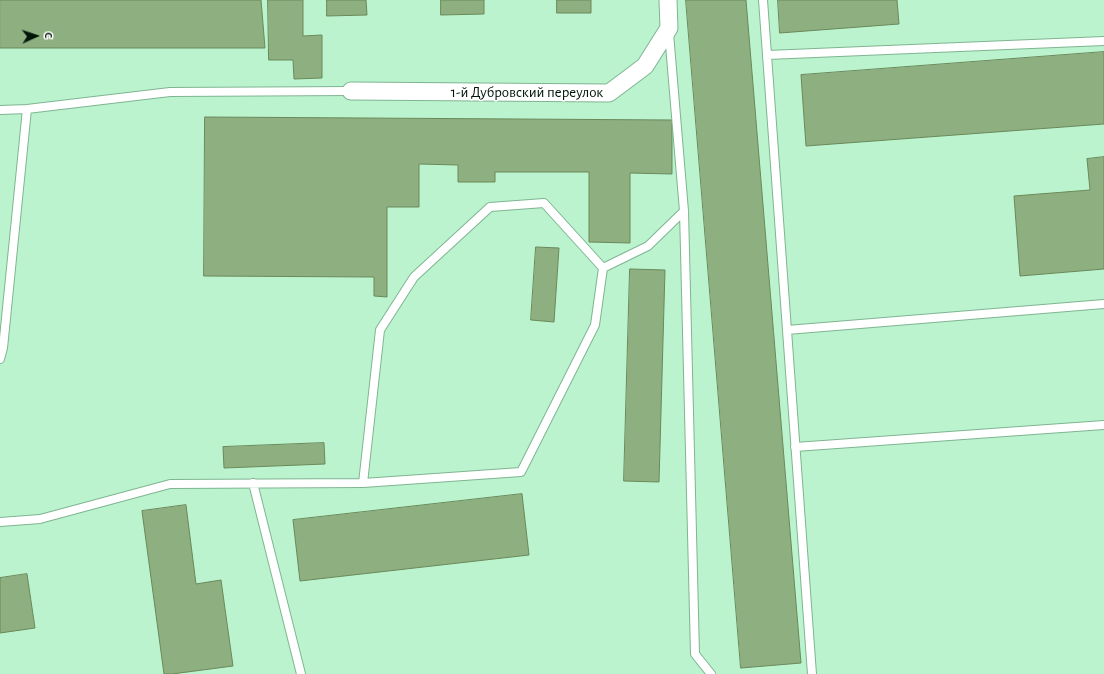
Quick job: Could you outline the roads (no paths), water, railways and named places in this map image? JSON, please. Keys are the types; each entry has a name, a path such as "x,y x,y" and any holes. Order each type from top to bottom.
{"street":[{"path":"668,0 669,28"},
{"name":"1-й Дубровский переулок","path":"351,91 610,93 646,66 669,28"}],"lane":[{"path":"763,0 812,674"},
{"path":"669,28 684,212 695,654 711,674"},
{"path":"767,55 1104,41"},
{"path":"0,110 27,109 170,92 351,91"},
{"path":"0,359 3,348 27,109"},
{"path":"363,482 380,330 414,277 490,207 544,203 603,268"},
{"path":"603,268 648,246 684,212"},
{"path":"0,522 40,519 170,484 363,482 521,472 595,325 603,268"},
{"path":"787,330 1104,304"},
{"path":"795,447 1104,425"},
{"path":"253,483 301,674"}]}
